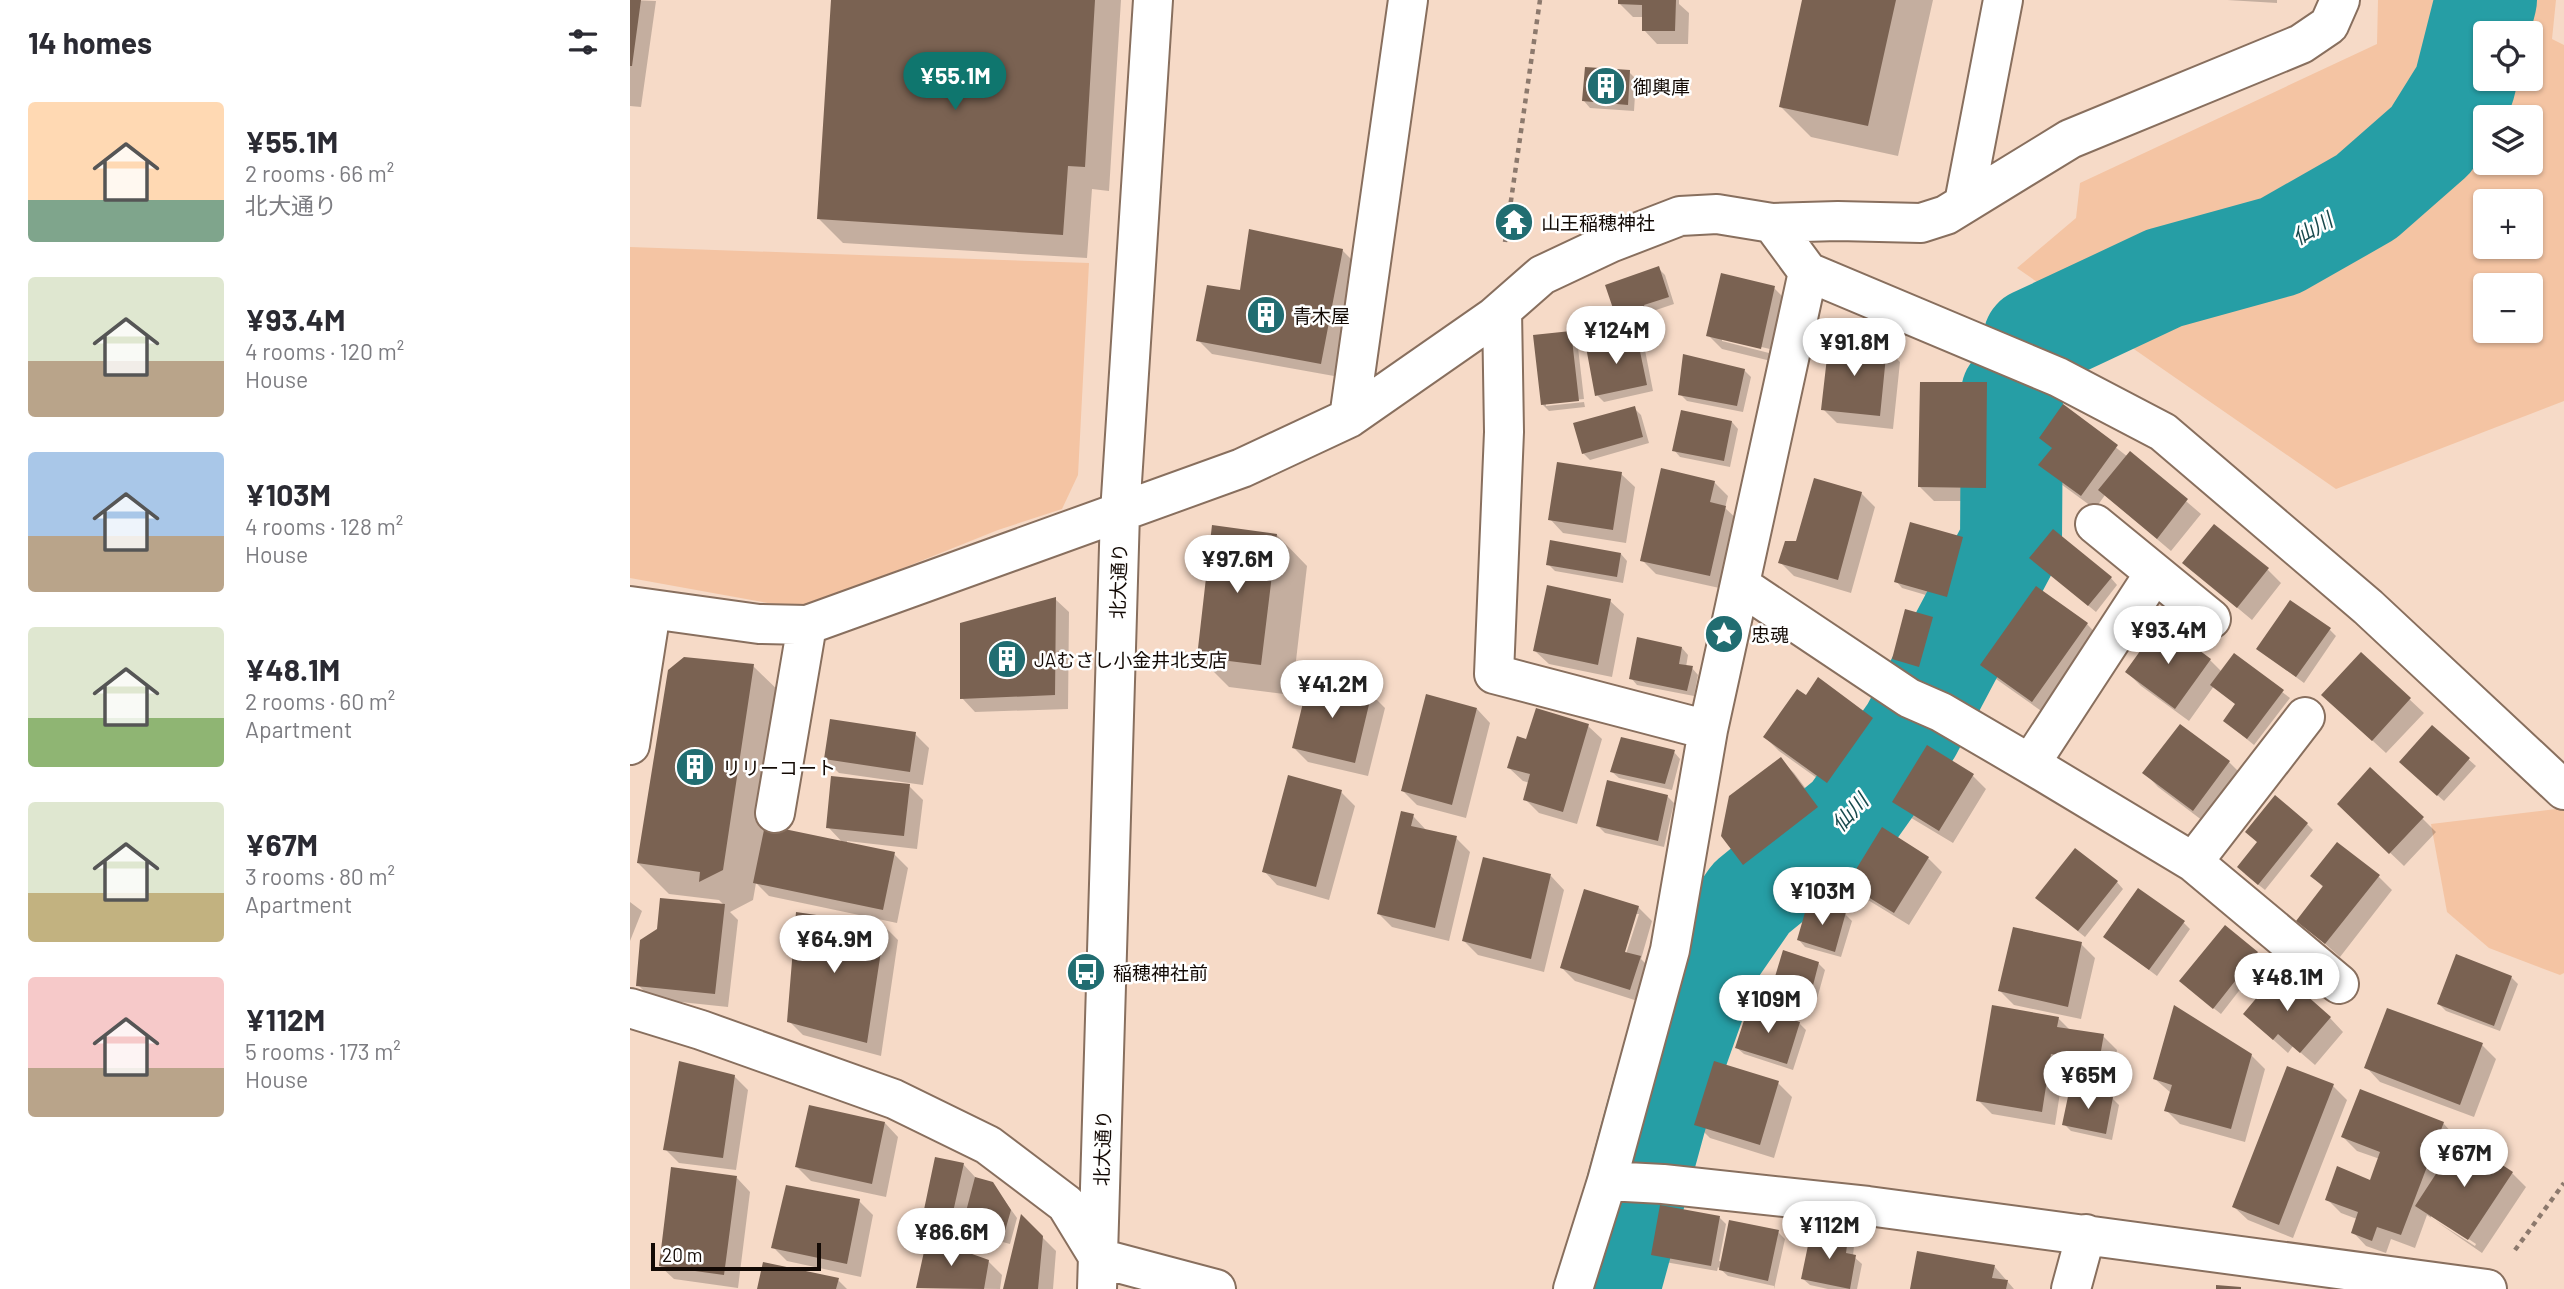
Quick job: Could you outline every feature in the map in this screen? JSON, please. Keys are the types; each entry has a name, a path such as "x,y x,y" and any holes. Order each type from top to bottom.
{"street":[{"name":"北大通り","path":"1098,1273 1120,513 1153,0"},
{"path":"1349,418 1408,0"},
{"path":"1964,203 2003,0"},
{"path":"630,745 641,608 759,624 807,625 1120,513 1242,468 1349,418 1498,314 1542,275 1610,243 1680,216 1717,214 1772,223 1921,223 1947,215 2070,139 2301,44 2329,25 2340,0"},
{"path":"1772,223 1808,272 2058,377 2163,432 2368,607 2564,790"},
{"path":"1573,1289 1670,950 1708,730 1808,272"},
{"path":"1498,314 1504,432 1494,674 1708,730"},
{"path":"2095,524 2211,619"},
{"path":"2030,764 2154,574"},
{"path":"1740,585 1925,705 2030,764 2193,862 2339,984"},
{"path":"775,813 807,625"},
{"path":"2193,862 2305,717"},
{"path":"630,1008 701,1030 894,1099 988,1145 1066,1204 1098,1273 1216,1289"},
{"path":"1606,1181 1663,1184 1868,1206 2487,1289"},
{"path":"2071,1289 2086,1234"}],"path":[{"path":"1498,314 1540,0"},
{"path":"2511,1256 2564,1183"}],"shaded area":[{"path":"2378,0 2556,0 2552,39 2564,45 2564,401 2336,489 2017,268 2076,218 2080,183 2377,44"},
{"path":"630,247 1089,263 1078,475 1062,509 998,530 801,609 630,578"},
{"path":"2564,808 2564,973 2560,975 2489,948 2447,912 2431,824"}],"building":[{"path":"630,0 641,0 632,66 630,66"},
{"path":"831,0 1095,0 1085,167 1068,166 1063,235 817,219"},
{"path":"1618,0 1676,0 1675,31 1642,31 1642,5 1618,4"},
{"path":"1802,0 1896,0 1868,126 1779,107"},
{"name":"御輿庫","path":"1585,67 1630,70 1628,105 1582,101"},
{"name":"青木屋","path":"1249,229 1343,249 1321,364 1196,341 1207,285 1240,290"},
{"path":"1659,266 1669,297 1644,305 1649,319 1620,329 1605,285"},
{"path":"1721,273 1775,286 1761,349 1706,336"},
{"path":"1571,331 1579,401 1541,405 1533,335"},
{"path":"1637,337 1647,385 1595,396 1586,347"},
{"path":"1829,340 1887,346 1880,416 1821,410"},
{"path":"1683,354 1745,369 1737,406 1678,395"},
{"path":"1920,382 1987,382 1986,488 1918,487"},
{"path":"2063,404 2118,445 2081,496 2038,465 2052,448 2039,438"},
{"path":"1635,406 1643,437 1582,454 1573,423"},
{"path":"1681,410 1732,421 1724,461 1672,451"},
{"path":"2130,451 2188,499 2157,539 2098,490"},
{"path":"1557,462 1622,472 1613,530 1548,520"},
{"path":"1661,468 1715,481 1710,502 1726,506 1710,576 1640,561"},
{"path":"1814,478 1862,492 1838,580 1778,563 1785,541 1796,541"},
{"path":"1910,522 1963,537 1947,597 1894,582"},
{"path":"2214,524 2269,568 2237,608 2182,563"},
{"path":"1212,525 1277,534 1261,665 1197,657"},
{"path":"2053,529 2112,577 2088,606 2029,558"},
{"path":"1550,540 1621,553 1617,577 1546,565"},
{"path":"1547,585 1611,599 1598,665 1533,651"},
{"path":"2036,586 2088,623 2032,702 1980,665"},
{"name":"JAむさし小金井北支店","path":"1056,597 1055,695 960,699 960,623"},
{"path":"2290,600 2331,628 2296,677 2256,649"},
{"path":"1905,609 1933,617 1919,667 1892,659"},
{"path":"2161,622 2211,659 2175,709 2125,672"},
{"path":"1637,637 1682,647 1679,664 1693,666 1687,691 1629,679"},
{"path":"2361,652 2411,698 2372,741 2321,695"},
{"path":"2234,653 2284,690 2247,739 2223,721 2235,704 2210,685"},
{"name":"リリーコート","path":"684,657 754,664 723,870 699,882 700,872 637,863 668,670"},
{"path":"1818,677 1873,718 1827,783 1763,737 1797,689 1806,695"},
{"path":"1309,678 1372,692 1355,763 1292,748"},
{"path":"1426,694 1477,708 1452,805 1401,791"},
{"path":"1536,708 1589,724 1563,812 1523,800 1530,774 1507,768 1517,736 1526,739"},
{"path":"830,719 916,732 910,772 824,759"},
{"path":"2180,724 2230,761 2193,811 2142,773"},
{"path":"2432,725 2470,758 2437,796 2399,762"},
{"path":"1621,737 1675,750 1665,784 1610,772"},
{"path":"1927,745 1974,774 1939,831 1892,802"},
{"path":"1781,757 1818,807 1743,865 1721,836 1729,796"},
{"path":"2370,767 2424,817 2389,854 2337,804"},
{"path":"1288,775 1342,790 1316,887 1262,872"},
{"path":"831,776 910,784 904,836 826,828"},
{"path":"1607,780 1668,795 1658,841 1596,826"},
{"path":"2275,795 2308,823 2258,885 2237,867 2257,842 2245,832"},
{"path":"1401,811 1414,814 1411,826 1457,836 1435,928 1377,914"},
{"path":"765,825 895,852 883,910 753,883"},
{"path":"1882,827 1929,857 1894,913 1847,884"},
{"path":"2337,842 2380,875 2325,944 2296,921 2323,886 2310,876"},
{"path":"2075,848 2118,881 2078,931 2035,898"},
{"path":"1483,857 1551,874 1531,959 1462,941"},
{"path":"2138,888 2185,921 2149,970 2103,937"},
{"path":"1584,889 1639,906 1625,952 1641,956 1630,990 1560,968"},
{"path":"660,898 725,904 715,994 636,986 640,940 657,929"},
{"path":"1808,902 1846,912 1835,952 1797,940"},
{"path":"796,912 885,925 867,1043 787,1022"},
{"path":"2225,925 2258,952 2213,1009 2179,981"},
{"path":"2013,927 2082,942 2068,1007 1998,991"},
{"path":"1783,950 1819,962 1809,1001 1771,990"},
{"path":"2456,954 2512,976 2494,1026 2437,1004"},
{"path":"2279,971 2331,1017 2300,1053 2278,1034 2273,1040 2243,1014"},
{"path":"1749,1005 1800,1022 1787,1064 1735,1048"},
{"path":"1992,1005 2059,1017 2057,1027 2104,1034 2099,1062 2051,1054 2042,1112 1976,1101"},
{"path":"2174,1005 2252,1054 2231,1129 2164,1111 2172,1085 2153,1079"},
{"path":"2387,1008 2483,1043 2460,1105 2364,1068"},
{"path":"679,1061 735,1075 723,1158 663,1150"},
{"path":"1714,1061 1779,1081 1760,1145 1694,1125"},
{"path":"2287,1066 2334,1084 2279,1225 2232,1207"},
{"path":"2070,1087 2113,1097 2106,1134 2062,1125"},
{"path":"2360,1089 2444,1122 2401,1235 2377,1227 2372,1241 2351,1233 2358,1212 2325,1200 2337,1166 2370,1180 2380,1152 2341,1137"},
{"path":"809,1105 885,1122 872,1184 795,1167"},
{"path":"2460,1137 2513,1172 2468,1240 2415,1206"},
{"path":"935,1157 964,1163 949,1230 921,1224"},
{"path":"671,1167 737,1176 724,1275 659,1266"},
{"path":"975,1177 993,1182 1011,1210 1003,1238 962,1227"},
{"path":"786,1185 860,1199 847,1264 771,1248"},
{"path":"1660,1205 1720,1216 1711,1266 1651,1255"},
{"path":"1021,1214 1043,1236 1038,1289 1003,1289"},
{"path":"1729,1220 1779,1230 1768,1281 1719,1270"},
{"path":"1811,1231 1848,1238 1846,1253 1856,1255 1850,1289 1801,1279"},
{"path":"927,1238 989,1260 984,1289 916,1288"},
{"path":"1917,1251 1995,1265 1992,1278 2008,1280 2006,1289 1910,1289"},
{"path":"763,1262 839,1278 836,1289 757,1289"},
{"path":"2216,1285 2241,1287 2241,1289 2216,1289"}],"waterway":[{"name":"仙川","path":"2034,339 2164,278 2280,246 2366,197 2431,140 2464,87 2486,0"},
{"name":"仙川","path":"1609,1289 1663,1091 1711,956 1751,898 1850,817 1911,731 2011,542 2012,393"}],"place":[{"name":"御輿庫","path":"1606,86"},
{"name":"山王稲穂神社","path":"1514,222"},
{"name":"青木屋","path":"1266,315"},
{"name":"忠魂","path":"1724,634"},
{"name":"JAむさし小金井北支店","path":"1007,659"},
{"name":"リリーコート","path":"695,767"},
{"name":"稲穂神社前","path":"1086,972"}]}
